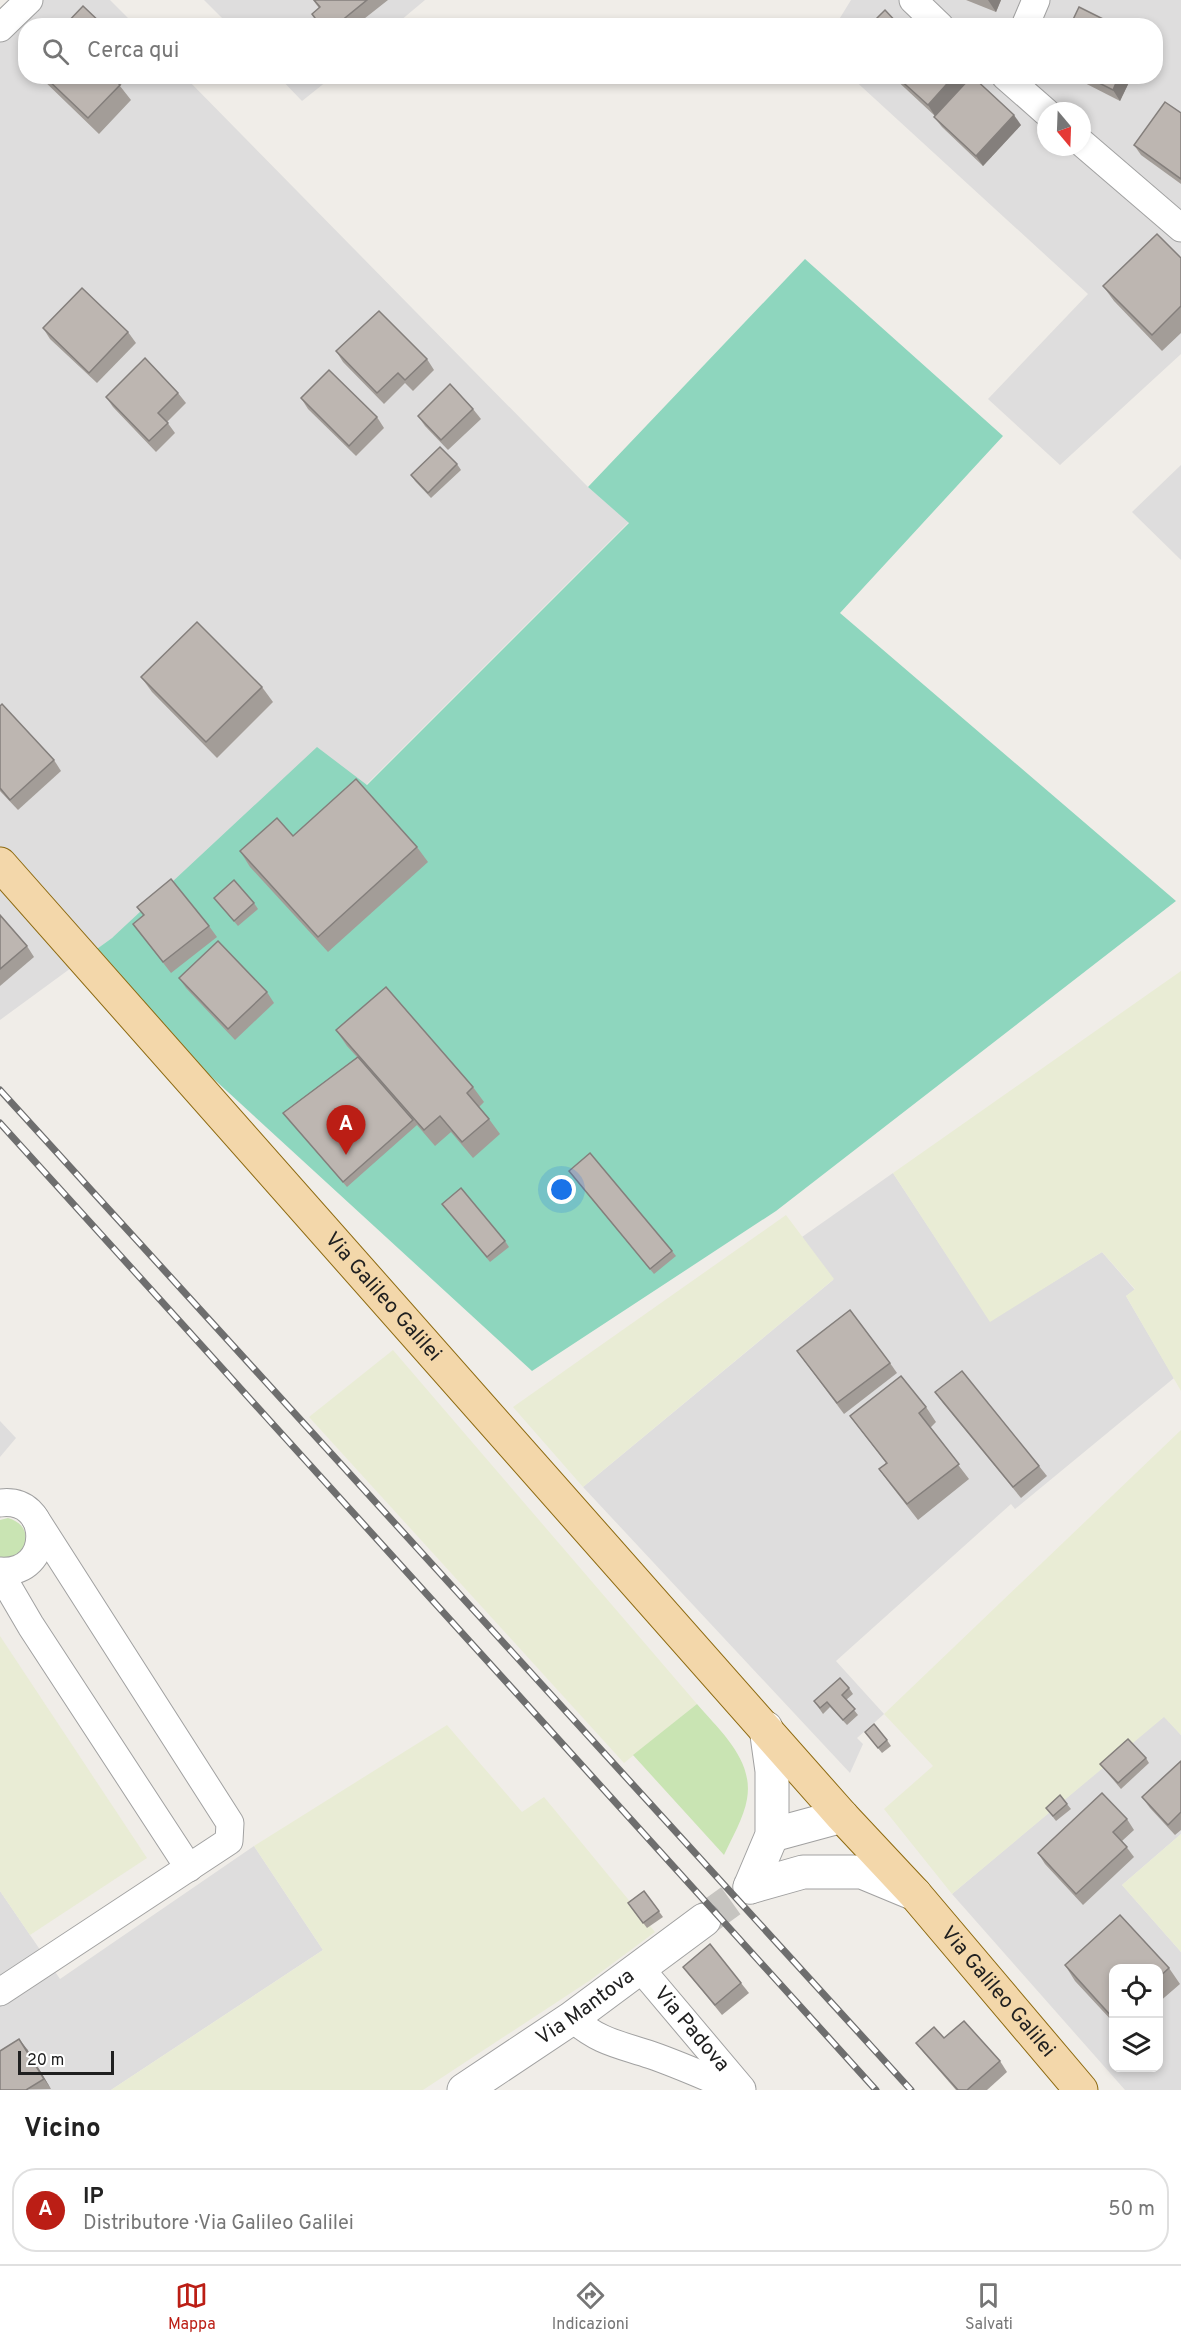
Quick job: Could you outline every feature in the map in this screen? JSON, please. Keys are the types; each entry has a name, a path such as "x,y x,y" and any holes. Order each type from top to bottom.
{"main road":[{"name":"Via Galileo Galilei","path":"0,864 842,1816 915,1894 1081,2090"}],"street":[{"path":"0,28 29,0"},
{"path":"913,0 932,18"},
{"path":"1028,18 1036,0"},
{"path":"1014,84 1037,104"},
{"path":"1091,151 1181,228"},
{"path":"0,1503 15,1503 25,1508 35,1518 230,1822 229,1841 0,1992"},
{"path":"35,1518 40,1535 35,1555 19,1568 0,1572 31,1626 189,1868"},
{"path":"766,1728 772,1771 772,1834 750,1887 803,1872 862,1872 915,1894"},
{"path":"772,1834 842,1816"},
{"path":"803,1872 842,1816"},
{"name":"Via Mantova","path":"464,2090 572,2018 704,1920"},
{"name":"Via Padova","path":"640,1968 743,2090"},
{"name":"Via Padova","path":"572,2018 590,2034 612,2045 650,2054 737,2090"}],"shaded area":[{"path":"20,0 110,0 128,18 18,18 18,84 192,84 588,487 629,522 366,785 112,938 0,1020 0,18"},
{"path":"204,0 425,0 404,18 222,18"},
{"path":"851,0 1181,0 1181,354 1060,465 988,399 1088,294 859,84 1163,84 1163,18 840,18"},
{"path":"286,84 323,84 302,101"},
{"path":"1181,465 1181,560 1132,512"},
{"path":"893,1173 990,1321 1102,1252 1135,1290 1126,1296 1174,1378 1015,1509 1011,1504 836,1661 884,1714 857,1738 863,1744 850,1773 583,1487 833,1280 802,1237"},
{"path":"0,1421 16,1438 0,1457"},
{"path":"1164,1716 1181,1735 1181,1834 1122,1885 1181,1952 1181,2090 1125,2090 1109,2072 1163,2072 1163,1964 1109,1964 1109,2072 952,1894"},
{"path":"254,1846 323,1950 111,2090 0,2090 0,1891 60,1979"}],"green space":[{"path":"805,259 1003,436 840,613 1176,901 776,1211 532,1371 83,959 112,938 317,747 367,785 629,523 588,487"},
{"path":"1181,971 1181,1391 1126,1296 1135,1289 1102,1252 990,1322 893,1173"},
{"path":"786,1215 834,1279 583,1487 513,1407"},
{"path":"393,1350 697,1704 624,1763 309,1417"},
{"path":"1181,1430 1181,1735 1164,1717 952,1894 884,1809 933,1766 884,1714"},
{"path":"8,1518 20,1524 26,1538 21,1555 0,1560 0,1520"},
{"path":"0,1636 147,1858 30,1935 0,1891"},
{"path":"697,1704 733,1747 740,1759 748,1785 743,1813 724,1855 633,1755"},
{"path":"447,1725 522,1812 544,1797 655,1932 589,1981 423,2090 111,2090 323,1950 254,1846"},
{"path":"1181,1834 1181,1952 1122,1885"}],"building":[{"path":"314,0 367,0 345,18 315,18 312,14 320,7"},
{"path":"83,6 96,18 72,18"},
{"path":"1079,7 1101,18 1074,18"},
{"path":"885,10 892,18 877,18"},
{"path":"52,84 119,84 88,118"},
{"path":"905,84 947,84 928,105"},
{"path":"965,84 981,84 1014,115 976,156 934,117"},
{"path":"1101,84 1116,84 1113,90"},
{"path":"1165,102 1181,113 1181,179 1134,145"},
{"path":"1157,234 1181,258 1181,306 1152,335 1103,286"},
{"path":"82,288 128,332 89,373 43,328"},
{"path":"379,311 427,359 405,380 398,373 377,393 336,351"},
{"path":"145,358 178,393 158,413 168,423 149,441 106,397"},
{"path":"329,370 377,417 349,446 301,398"},
{"path":"450,384 473,409 441,440 418,416"},
{"path":"440,447 457,464 428,493 411,475"},
{"path":"197,622 262,687 206,742 141,677"},
{"path":"2,704 54,760 10,800 0,788 0,706"},
{"path":"356,779 417,847 318,937 240,851 277,818 293,836"},
{"path":"171,879 209,926 163,962 133,924 144,915 137,907"},
{"path":"234,880 254,903 234,921 214,898"},
{"path":"0,915 27,946 0,969"},
{"path":"218,941 267,992 228,1029 179,978"},
{"path":"386,987 473,1087 467,1093 489,1119 462,1142 440,1116 424,1130 336,1030"},
{"path":"358,1057 413,1120 343,1182 283,1113"},
{"path":"590,1153 672,1251 650,1269 569,1171"},
{"path":"461,1188 505,1241 487,1257 442,1204"},
{"path":"850,1310 890,1363 837,1403 797,1351"},
{"path":"962,1371 1039,1466 1013,1487 935,1392"},
{"path":"901,1376 926,1407 919,1413 959,1464 907,1504 879,1469 887,1463 850,1416"},
{"path":"840,1678 849,1688 842,1695 855,1709 843,1720 827,1702 820,1708 814,1701"},
{"path":"874,1724 887,1740 878,1748 865,1732"},
{"path":"1128,1739 1146,1758 1118,1783 1100,1764"},
{"path":"1181,1761 1181,1812 1168,1825 1142,1797"},
{"path":"1102,1793 1127,1819 1113,1832 1127,1847 1076,1894 1038,1853"},
{"path":"1060,1795 1067,1804 1053,1816 1046,1808"},
{"path":"644,1891 659,1911 643,1923 628,1903"},
{"path":"1120,1915 1169,1968 1163,1973 1163,1964 1109,1964 1109,2014 1065,1965"},
{"path":"710,1944 741,1983 715,2005 683,1967"},
{"path":"964,2021 1000,2061 967,2090 958,2090 916,2043 934,2027 944,2038"},
{"path":"19,2039 44,2079 26,2090 0,2090 0,2051"}],"tunnel":[{"path":"704,1920 750,1887"}],"railway":[{"path":"0,1090 911,2090"},
{"path":"0,1123 876,2090"}],"place":[{"name":"IP","path":"346,1155"}]}
